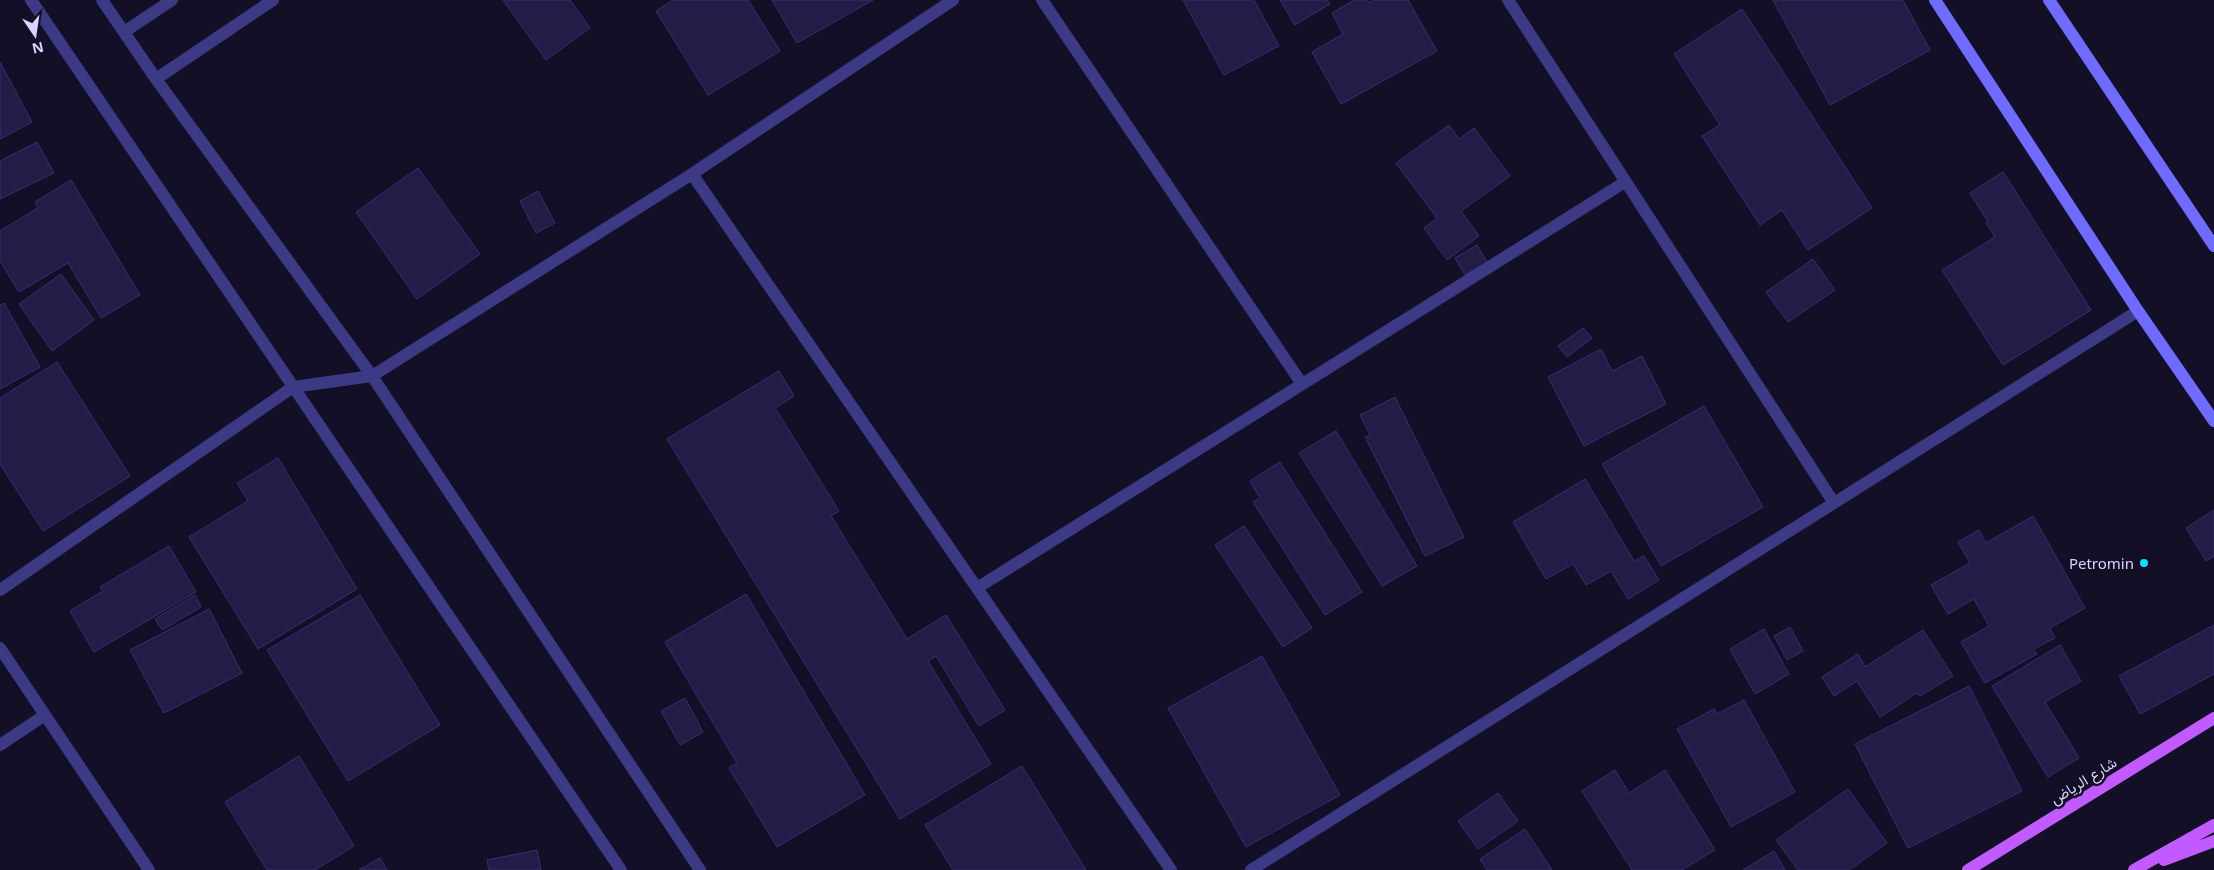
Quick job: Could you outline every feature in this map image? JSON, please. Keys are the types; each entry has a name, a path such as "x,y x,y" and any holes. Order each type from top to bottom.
{"main road":[{"name":"شارع الرياض","path":"1968,870 2214,718"},
{"path":"2134,870 2214,825"},
{"path":"2139,870 2214,841"}],"street":[{"path":"31,0 621,870"},
{"path":"102,0 156,79 372,376 700,870"},
{"path":"124,32 172,0"},
{"path":"156,79 273,0"},
{"path":"0,590 293,387 372,376 692,174 953,0"},
{"path":"1042,0 1302,384"},
{"path":"1508,0 1834,503"},
{"path":"1935,0 2138,310 2214,421"},
{"path":"2049,0 2214,246"},
{"path":"692,174 1171,870"},
{"path":"977,588 1626,182"},
{"path":"1251,870 2138,310"},
{"path":"0,648 149,870"},
{"path":"0,745 45,715"}],"building":[{"path":"503,0 570,0 590,28 546,60"},
{"path":"673,0 748,0 780,51 708,95 656,11"},
{"path":"772,0 873,0 797,43"},
{"path":"1183,0 1254,0 1279,46 1224,75"},
{"path":"1280,0 1327,0 1330,4 1295,25"},
{"path":"1354,0 1367,0 1369,3 1374,0 1408,0 1437,51 1341,104 1312,52 1343,34 1332,13"},
{"path":"1773,0 1903,0 1930,50 1830,105"},
{"path":"1742,9 1872,208 1808,250 1782,210 1760,225 1702,136 1720,125 1674,54"},
{"path":"0,62 32,122 0,139"},
{"path":"1449,125 1459,139 1474,128 1510,176 1461,211 1479,236 1447,260 1424,228 1437,218 1396,163"},
{"path":"37,142 54,173 0,199 0,161"},
{"path":"418,168 480,254 417,299 356,212"},
{"path":"2003,172 2091,310 2003,365 1942,270 1995,237 1970,193"},
{"path":"71,180 140,295 101,318 68,263 19,292 0,261 0,231 38,208 35,202"},
{"path":"538,191 555,223 536,233 520,201"},
{"path":"1477,245 1487,262 1465,275 1455,258"},
{"path":"1813,259 1835,290 1788,322 1766,292"},
{"path":"61,274 94,320 52,351 19,304"},
{"path":"4,303 40,367 0,389 0,305"},
{"path":"1583,328 1592,338 1567,357 1558,346"},
{"path":"1601,349 1612,371 1642,356 1666,404 1584,446 1548,377"},
{"path":"57,362 130,476 43,531 0,464 0,398"},
{"path":"779,371 794,396 775,408 839,511 831,516 907,639 946,615 1005,710 979,726 936,656 928,661 991,764 900,819 667,439"},
{"path":"1395,397 1464,537 1425,556 1365,437 1370,435 1360,415"},
{"path":"1704,406 1763,507 1661,566 1602,464"},
{"path":"1336,431 1417,566 1382,586 1299,453"},
{"path":"278,458 357,589 258,649 189,537 248,501 237,483"},
{"path":"1280,462 1362,592 1325,615 1253,502 1260,498 1250,481"},
{"path":"1585,479 1634,561 1644,556 1659,580 1628,599 1611,571 1586,585 1573,564 1546,579 1513,522"},
{"path":"2214,510 2214,556 2206,561 2186,528"},
{"path":"2033,516 2085,608 2050,628 2055,638 2034,649 2037,654 1985,683 1961,642 1989,626 1974,599 1948,614 1931,585 1970,563 1958,542 1979,530 1986,543"},
{"path":"1244,526 1312,628 1283,647 1215,545"},
{"path":"169,546 196,592 94,652 70,611 103,591 100,587"},
{"path":"746,594 865,795 777,847 729,768 737,763 665,642"},
{"path":"195,595 201,607 162,630 155,619"},
{"path":"360,595 440,725 348,781 267,650"},
{"path":"209,609 242,673 164,713 130,650"},
{"path":"2214,625 2214,674 2140,714 2119,676"},
{"path":"1790,627 1803,651 1787,660 1774,636"},
{"path":"1764,629 1789,674 1755,694 1730,649"},
{"path":"1923,630 1953,676 1920,696 1917,693 1880,717 1857,681 1834,696 1822,677 1858,654 1865,667"},
{"path":"2060,645 2081,681 2045,702 2079,758 2048,777 1992,686"},
{"path":"1262,656 1340,795 1246,847 1168,708"},
{"path":"1969,686 2022,791 1908,848 1855,744"},
{"path":"685,698 703,732 680,745 661,711"},
{"path":"1744,700 1795,792 1731,827 1677,729 1714,709 1717,714"},
{"path":"299,756 354,846 315,870 267,870 225,802"},
{"path":"1022,766 1086,870 953,870 925,825"},
{"path":"1615,770 1629,793 1665,770 1715,850 1682,870 1632,870 1582,791"},
{"path":"1848,789 1887,843 1849,870 1798,870 1776,840"},
{"path":"1498,793 1518,821 1478,849 1458,821"},
{"path":"1525,829 1552,870 1487,870 1480,859"},
{"path":"537,850 541,870 489,870 487,860"},
{"path":"1774,851 1785,870 1743,870"},
{"path":"380,858 387,870 359,870"}],"place":[{"name":"Petromin","path":"2144,563"}]}
